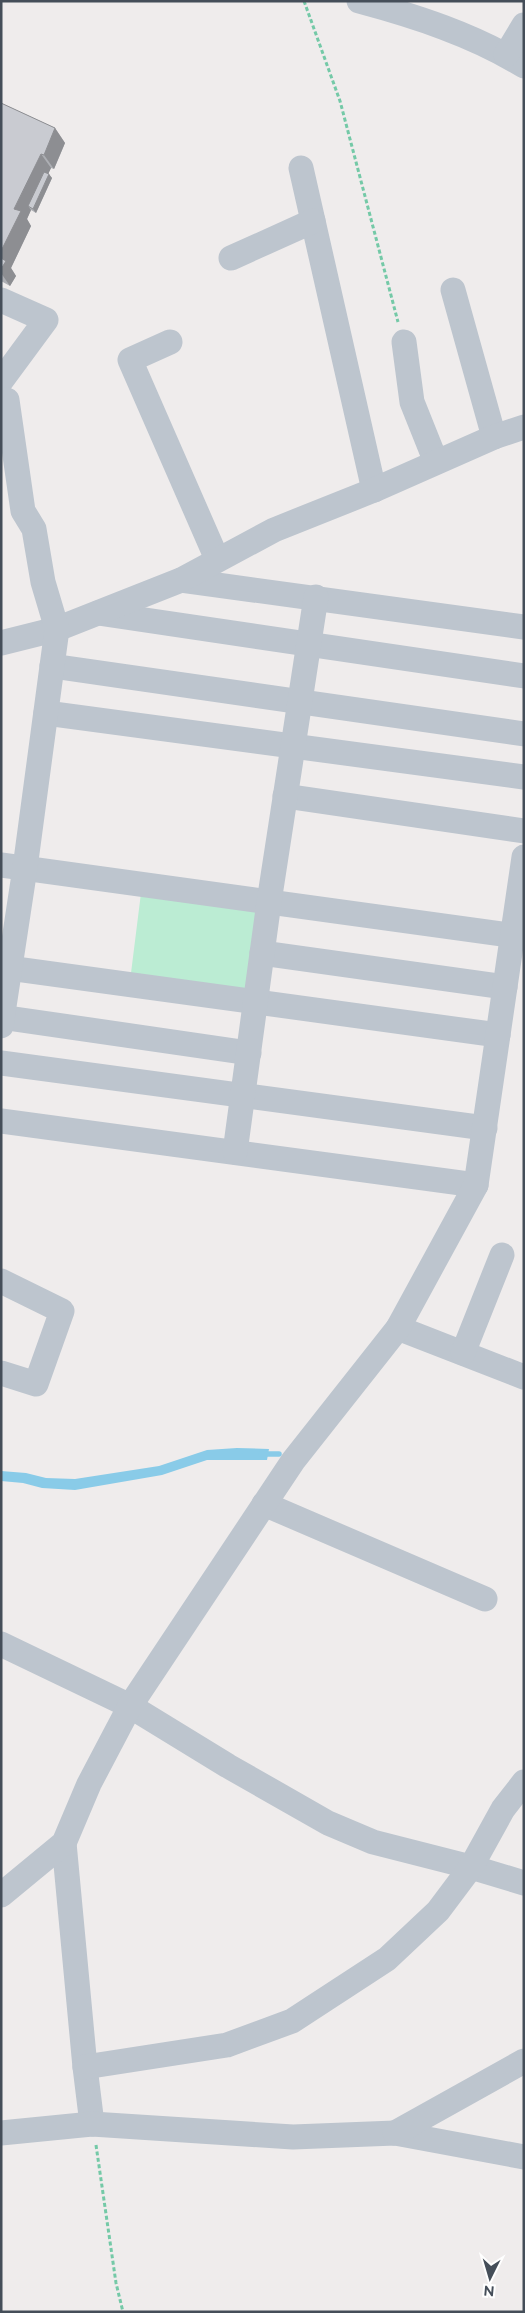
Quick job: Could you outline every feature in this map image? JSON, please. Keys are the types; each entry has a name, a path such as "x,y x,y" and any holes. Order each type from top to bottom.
{"street":[{"path":"359,1 411,15 515,60 524,25"},
{"path":"301,168 374,490"},
{"path":"232,258 313,221"},
{"path":"453,290 494,437"},
{"path":"1,300 46,320 4,390 23,511 34,529 43,582 57,629 46,713 13,866 2,1020 248,1052"},
{"path":"170,342 130,360 218,560"},
{"path":"404,342 412,402 436,462"},
{"path":"1,643 57,629 181,580 274,530 374,490 494,437 524,428"},
{"path":"181,580 524,627"},
{"path":"235,1152 269,902 316,597"},
{"path":"97,613 524,676"},
{"path":"52,666 524,734"},
{"path":"46,713 524,777"},
{"path":"285,796 524,831"},
{"path":"1,1895 64,1843 89,1784 130,1706 293,1461 398,1328 476,1185 504,987 518,936 524,857"},
{"path":"13,866 518,936"},
{"path":"262,953 504,987"},
{"path":"6,968 256,1001 498,1036"},
{"path":"1,1063 485,1128"},
{"path":"1,1120 476,1185"},
{"path":"463,1353 502,1255"},
{"path":"1,1281 62,1311 36,1384 1,1373"},
{"path":"398,1328 524,1377"},
{"path":"264,1504 484,1599"},
{"path":"1,1644 130,1706 228,1766 328,1823 373,1842 471,1866 524,1883"},
{"path":"85,2067 226,2045 292,2021 387,1959 438,1911 471,1866 503,1809 524,1782"},
{"path":"64,1843 92,2124"},
{"path":"395,2133 524,2061"},
{"path":"1,2133 92,2124 293,2137 395,2133 524,2157"}],"path":[{"path":"304,1 340,101 404,342"},
{"path":"92,2124 122,2312"}],"green space":[{"path":"142,885 264,901 252,997 130,981"}],"water":[{"path":"237,1448 269,1449 267,1460 207,1460 162,1475 75,1490 42,1488 23,1483 1,1481 1,1471 26,1473 46,1478 75,1479 159,1466 207,1450"}],"building":[{"path":"1,103 55,128 44,155 41,154 14,209 21,211 1,251"},
{"path":"44,172 49,174 33,209 28,206"},
{"path":"1,258 6,261 1,269"}],"waterway":[{"path":"261,1454 279,1454"}]}
